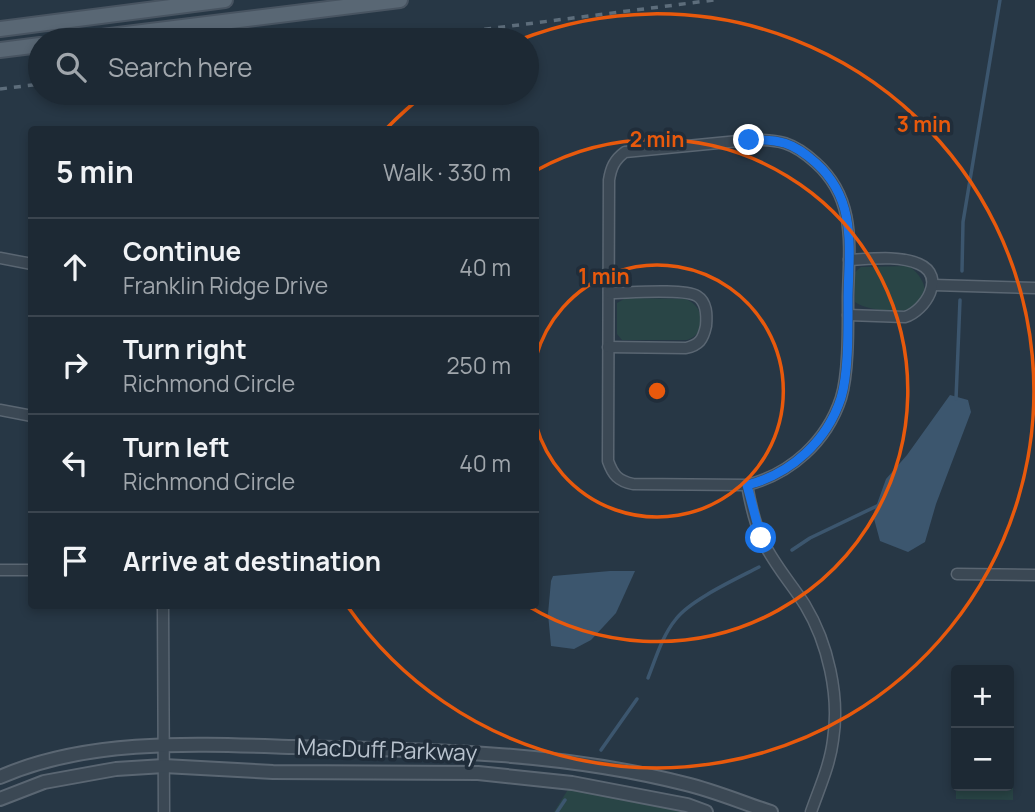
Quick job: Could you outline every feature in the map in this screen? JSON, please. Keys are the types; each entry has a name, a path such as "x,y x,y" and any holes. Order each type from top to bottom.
{"main road":[{"path":"0,29 225,0"},
{"path":"175,28 400,0"},
{"path":"0,50 28,46"}],"street":[{"path":"749,140 785,141 806,154 827,173 842,194 849,229 849,260 844,383 841,398 826,429 813,447 785,469 764,481 747,485 633,484 621,481 613,474 608,461 609,180 611,168 617,158 625,152 749,140"},
{"path":"0,258 28,263"},
{"path":"848,315 905,317 913,314 930,296 933,285 923,265 911,261 849,260"},
{"path":"933,285 1035,288"},
{"path":"608,293 684,293 697,297 705,306 706,320 704,337 697,345 686,348 608,347"},
{"path":"0,410 28,415"},
{"path":"747,485 761,538 807,609 824,646 831,677 835,710 834,739 811,812"},
{"path":"0,570 28,570"},
{"path":"957,574 1035,575"},
{"path":"163,609 164,812"},
{"name":"MacDuff Parkway","path":"0,777 29,764 54,759 164,745 465,751 548,759 687,784 771,812"},
{"name":"MacDuff Parkway","path":"0,799 44,782 116,769 164,766 273,772 478,773 572,783 687,805 706,812"}],"green space":[{"path":"908,266 919,275 924,288 925,294 918,305 910,309 890,311 873,309 855,302 854,273 861,267"},
{"path":"626,298 686,299 697,308 702,320 701,326 694,337 687,340 622,340 617,334 617,303"},
{"path":"572,783 706,812 554,812"},
{"path":"956,791 1013,791 1013,800 956,799"}],"water":[{"path":"950,395 968,400 971,412 936,504 925,542 908,552 880,541 873,515 886,479 907,455"},
{"path":"635,571 616,613 591,640 574,649 551,646 548,614 553,576"}],"waterway":[{"path":"962,271 963,222 1000,0"},
{"path":"956,399 960,300"},
{"path":"792,550 810,538 879,505"},
{"path":"648,678 660,647 676,619 692,604 759,567"},
{"path":"601,750 637,699"},
{"path":"557,812 565,800"}],"railway":[{"path":"495,28 714,0"},
{"path":"0,89 28,86"}],"route":[{"path":"749,140 785,141 806,154 827,173 842,194 849,229 848,315 841,398 826,429 813,447 785,469 764,481 747,485 761,538"}]}
